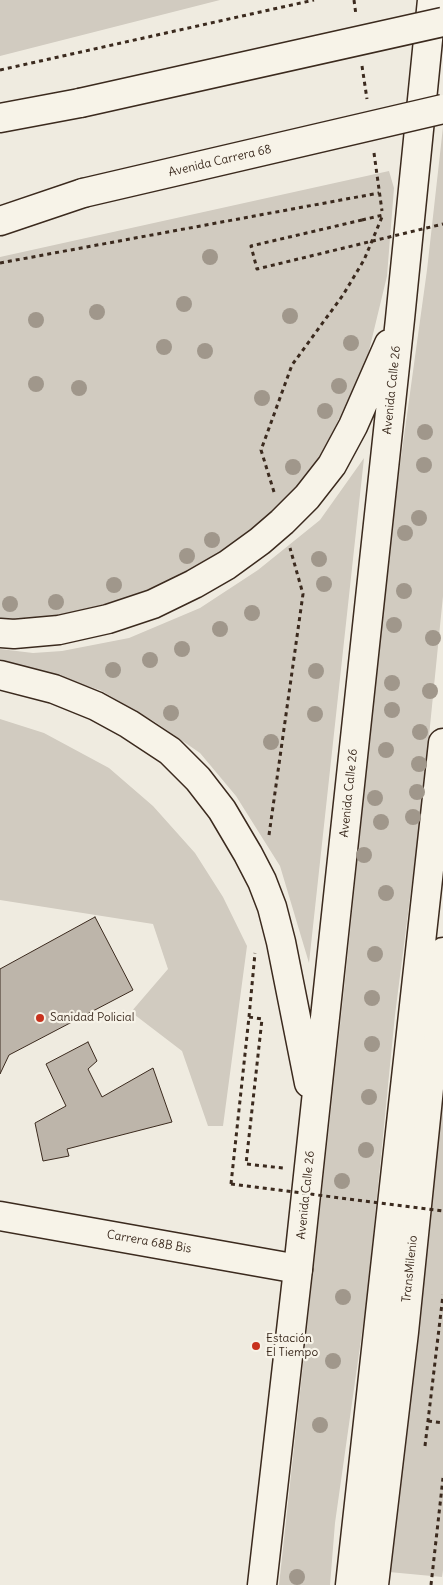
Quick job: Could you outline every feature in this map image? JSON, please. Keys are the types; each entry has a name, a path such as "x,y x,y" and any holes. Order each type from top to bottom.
{"main road":[{"name":"Avenida Calle 26","path":"262,1585 298,1269 400,319 432,0"},
{"path":"0,118 80,103 443,22"},
{"name":"Avenida Carrera 68","path":"0,221 83,193 443,109"},
{"path":"0,634 59,630 108,619 152,604 194,584 227,565 260,541 307,497 332,465 353,426 400,319"},
{"path":"0,675 54,689 96,706 129,724 170,751 198,779 222,810 262,881 272,907 281,942 314,1110"},
{"path":"350,1585 443,743"},
{"name":"TransMilenio","path":"374,1585 404,1332 443,952"},
{"name":"Carrera 68B Bis","path":"0,1216 298,1269"}],"path":[{"path":"0,70 314,0"},
{"path":"354,0 356,19"},
{"path":"362,58 368,106"},
{"path":"373,145 383,215 251,246 257,270 443,224"},
{"path":"0,263 379,193"},
{"path":"252,974 231,1184 443,1211"},
{"path":"249,1017 262,1019 246,1164 308,1172"},
{"path":"425,1446 443,1295"},
{"path":"428,1421 443,1422"},
{"path":"431,1585 443,1478"}],"shaded area":[{"path":"0,0 220,0 0,56"},
{"path":"443,127 443,596 423,796 395,1015 367,1297 335,1523 330,1585 279,1585 346,971 393,516 427,270"},
{"path":"389,171 394,188 387,276 367,359 321,457 289,506 210,563 114,605 46,623 0,622 0,257"},
{"path":"364,458 309,963 280,866 236,796 200,753 155,722 100,690 0,659 0,649 33,653 62,651 129,638 200,608 258,570 320,520"},
{"path":"0,719 44,733 109,768 153,806 195,853 223,897 247,946 223,1126 208,1126 182,1051 131,1012 168,969 153,924 0,900"},
{"path":"443,1028 443,1570 442,1577 389,1572"}],"building":[{"name":"Sanidad Policial","path":"95,917 133,990 9,1055 0,1074 0,969"},
{"name":"Sanidad Policial","path":"88,1042 97,1061 88,1069 102,1097 153,1068 172,1122 67,1149 69,1156 43,1161 35,1123 66,1106 46,1064"}],"place":[{"name":"Sanidad Policial","path":"40,1018"},
{"name":"Estación El Tiempo","path":"256,1346"}]}
